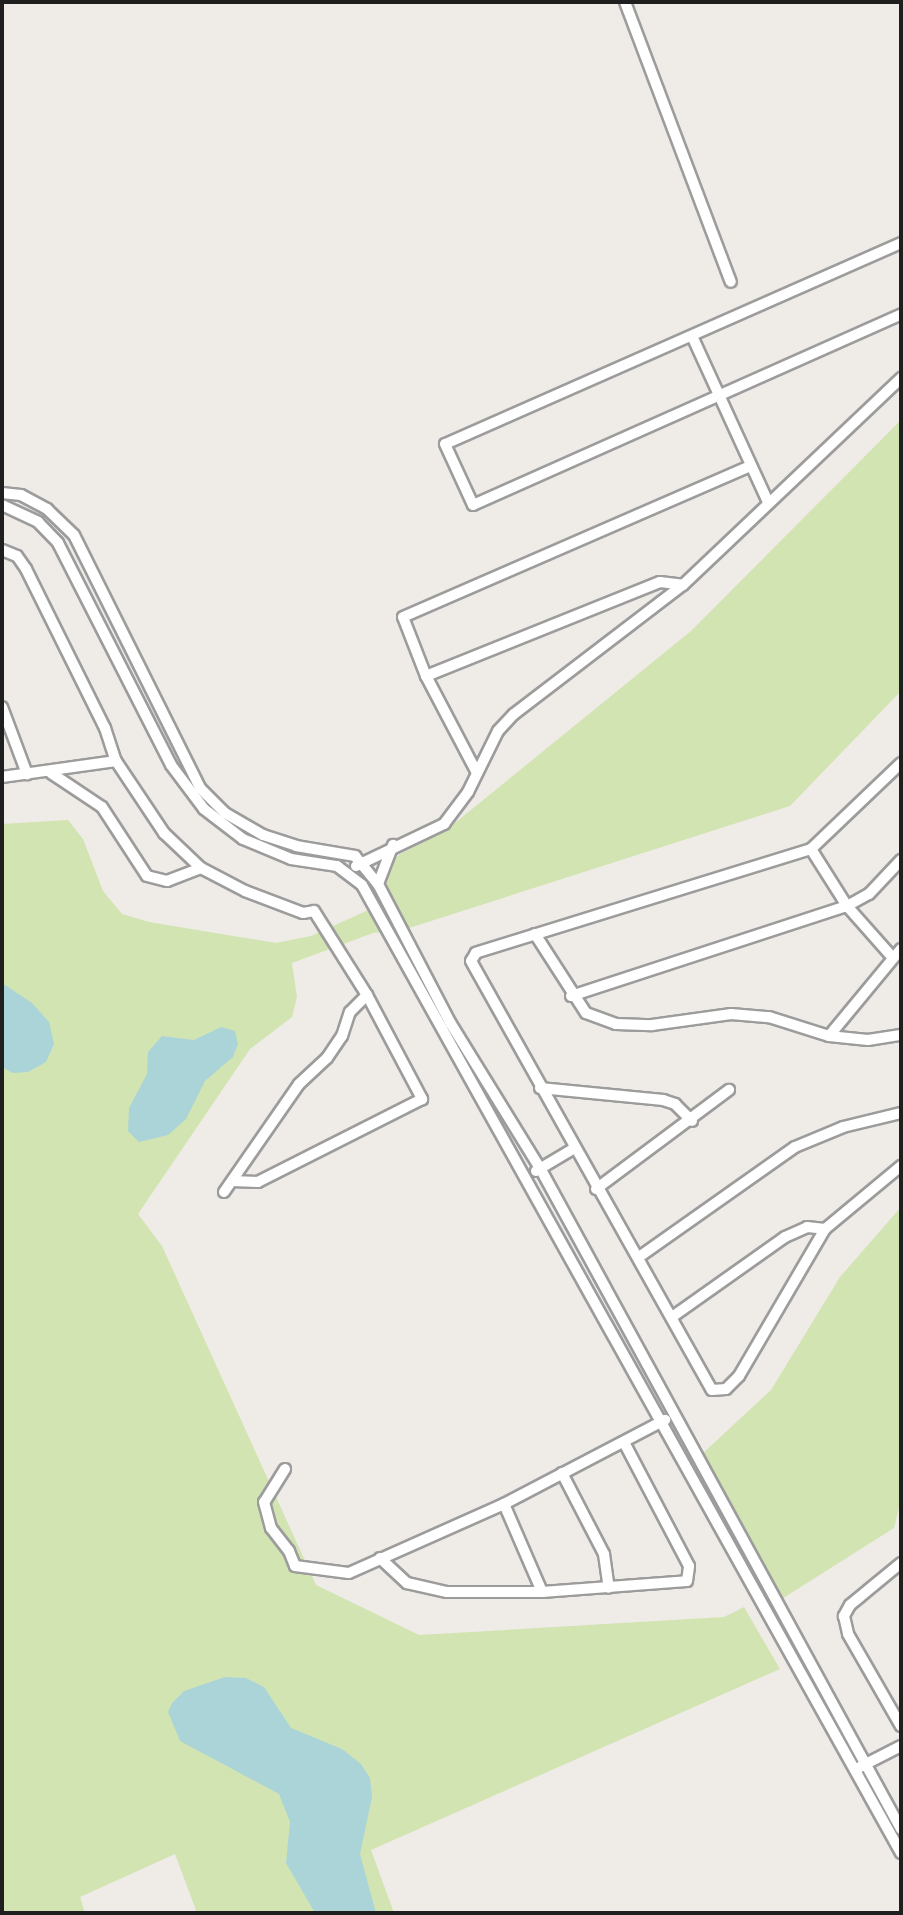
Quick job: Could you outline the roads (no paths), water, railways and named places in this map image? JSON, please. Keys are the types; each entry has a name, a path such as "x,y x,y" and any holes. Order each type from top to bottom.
{"street":[{"path":"625,2 731,282"},
{"path":"901,243 445,443 473,505 901,314"},
{"path":"692,336 722,396 768,502"},
{"path":"348,871 393,845 444,824 477,773 498,731 514,714 683,585 901,378"},
{"path":"477,773 426,676 403,617 751,466"},
{"path":"2,493 21,495 47,509 74,535 200,788 225,813 263,835 296,846 342,851 362,862 377,884 451,1024 540,1168 674,1414 860,1767 901,1853"},
{"path":"2,505 38,522 58,543 171,765 204,809 222,825 268,850 348,871 362,885 528,1176 661,1422 860,1767 901,1829"},
{"path":"2,550 17,556 26,569 105,728 116,761 164,833 201,868 245,891 303,912 314,911 367,995 422,1099 258,1182 232,1181"},
{"path":"426,676 660,582 683,585"},
{"path":"2,707 27,774"},
{"path":"2,777 51,773 116,761"},
{"path":"901,763 811,849 477,953 471,961 573,1149 639,1257 712,1390 726,1389 740,1376 825,1228 901,1166"},
{"path":"51,773 102,807 147,876 167,881 201,868"},
{"path":"377,884 393,845"},
{"path":"811,849 847,906 892,958"},
{"path":"571,996 847,906 869,894 901,860"},
{"path":"535,934 571,996 586,1013 616,1024 652,1025 731,1014 769,1017 829,1036 868,1040 901,1035"},
{"path":"829,1036 901,949"},
{"path":"224,1192 299,1084 327,1058 342,1036 350,1012 367,995"},
{"path":"540,1088 663,1100 675,1104 692,1121"},
{"path":"596,1189 692,1121 729,1090"},
{"path":"639,1257 795,1147 843,1127 901,1113"},
{"path":"528,1176 573,1149"},
{"path":"672,1317 785,1237 807,1227 825,1228"},
{"path":"285,1469 266,1495 264,1511 295,1566 349,1573 504,1504 625,1444 674,1414"},
{"path":"380,1558 390,1572 426,1590 542,1592 687,1581 690,1573 625,1444"},
{"path":"562,1473 604,1554 610,1588"},
{"path":"504,1504 542,1592"},
{"path":"901,1581 898,1566 850,1605 844,1616 848,1634 901,1726"},
{"path":"860,1767 901,1746"}],"water":[{"path":"2,983 32,1003 49,1022 54,1044 46,1062 28,1072 13,1073 2,1067"},
{"path":"221,1027 235,1031 238,1044 233,1057 205,1081 186,1119 168,1135 139,1142 128,1131 129,1108 147,1074 148,1052 162,1036 194,1040"},
{"path":"225,1677 246,1678 264,1687 291,1728 342,1749 361,1764 370,1778 372,1797 360,1854 376,1913 315,1913 286,1863 290,1822 279,1794 180,1741 168,1712 172,1703 184,1691"}]}
